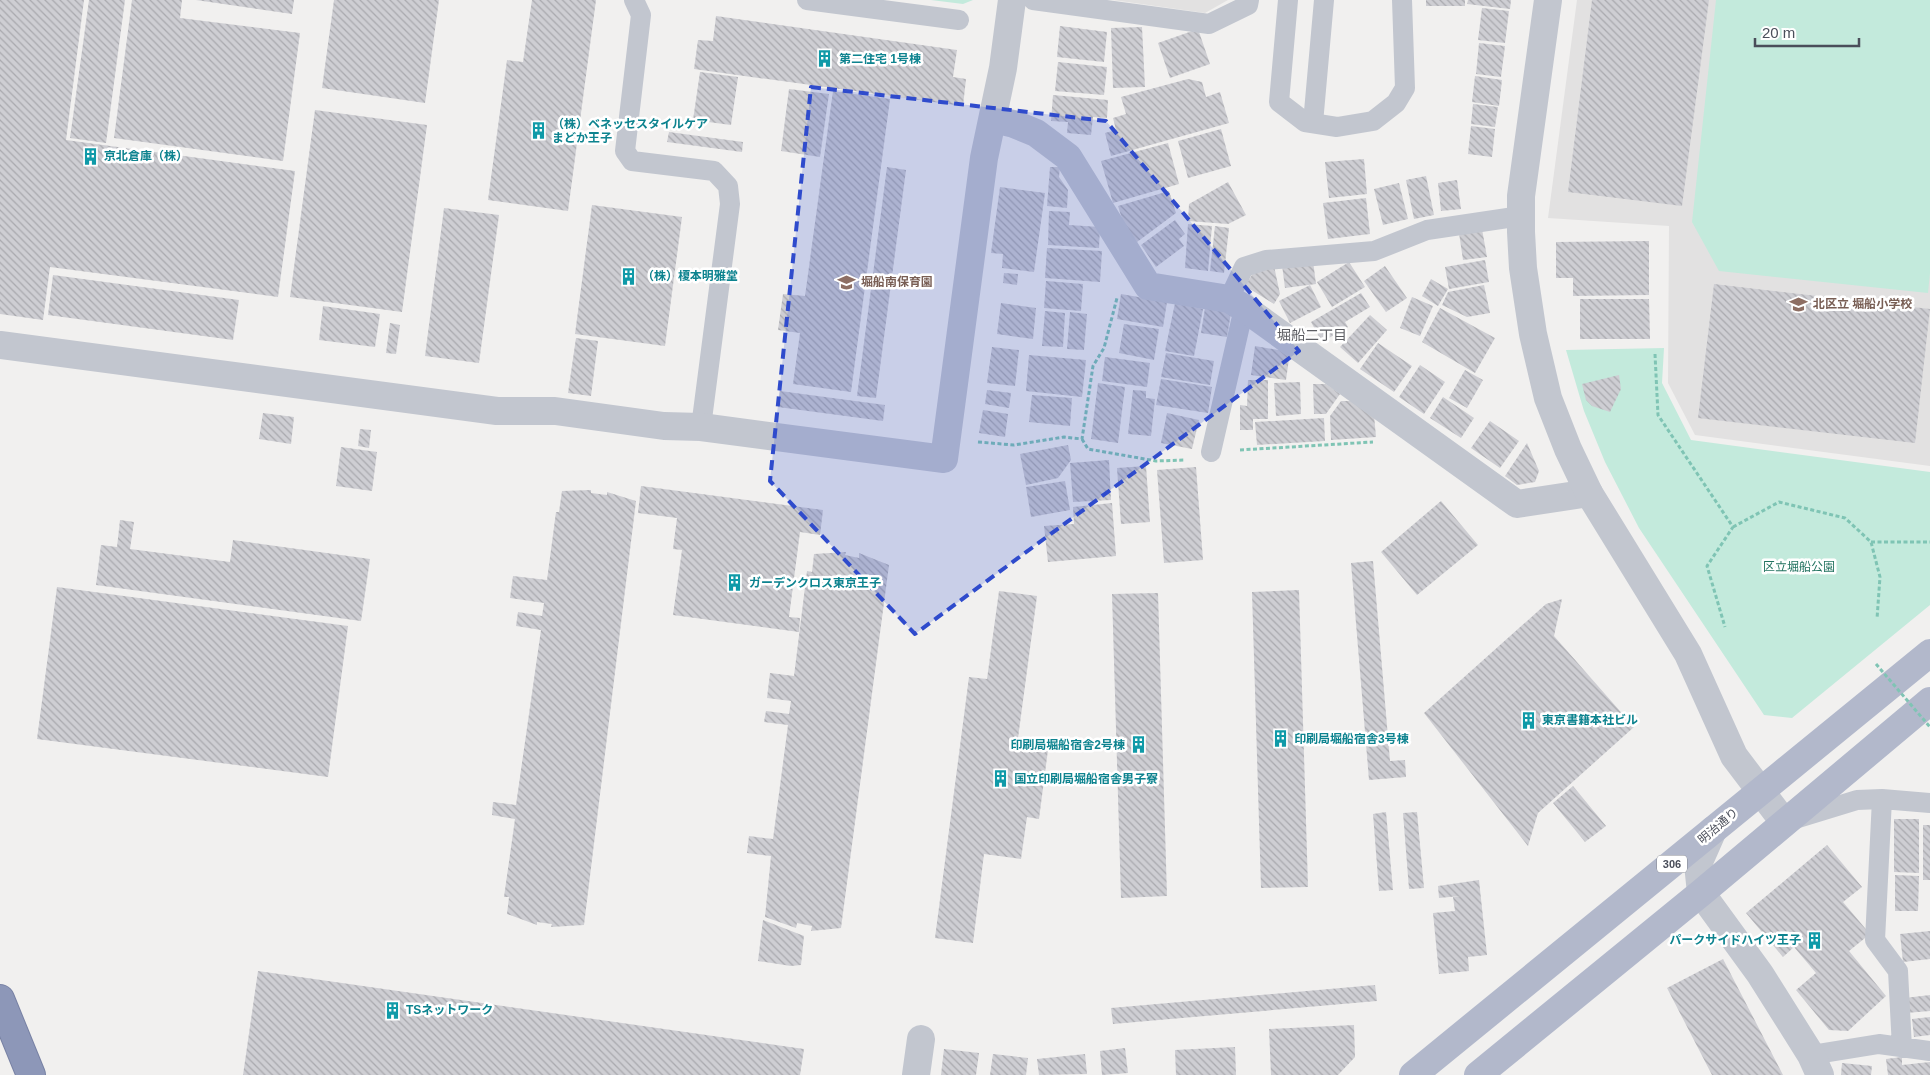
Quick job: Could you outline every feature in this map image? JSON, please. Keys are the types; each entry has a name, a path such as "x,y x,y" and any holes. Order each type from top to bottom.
{"highway":[{"path":"0,999 31,1075"}],"main road":[{"name":"明治通り","path":"1413,1075 1930,653"},
{"path":"1478,1075 1701,893 1930,701"}],"street":[{"path":"0,344 497,411 555,411 664,426 701,427 944,459 984,158 1003,68 1012,0"},
{"path":"1548,0 1521,196 1523,268 1533,334 1546,389 1568,449 1589,493 1688,654 1734,756 1784,822"},
{"path":"993,119 1014,124 1036,133 1068,157 1148,286 1237,303 1517,504 1589,493"},
{"path":"1713,830 1698,864 1701,893 1760,974 1815,1065"},
{"path":"916,1075 921,1039"}],"lane":[{"path":"634,0 641,15 625,151 632,161 714,171 728,186 730,204 701,427"},
{"path":"807,0 958,20"},
{"path":"1032,0 1209,24 1248,5 1249,0"},
{"path":"1288,0 1279,102 1305,122 1337,127 1373,120 1396,103 1405,88 1402,0"},
{"path":"1313,123 1324,0"},
{"path":"1211,452 1244,267 1266,260 1374,251 1427,230 1521,216"},
{"path":"1784,822 1857,800 1930,803"},
{"path":"1882,800 1875,940 1898,971 1902,1048"},
{"path":"1815,1065 1879,1044 1930,1051"}],"path":[{"path":"1133,261 1115,304 1104,348 1093,366 1082,439 1088,449 1156,461 1205,460 1211,452 1377,441"},
{"path":"1655,354 1658,415 1733,527"},
{"path":"947,439 1014,446 1064,437 1082,439"},
{"path":"1724,627 1707,566 1733,527 1779,502 1845,518 1871,542 1880,577 1876,619"},
{"path":"1871,542 1930,542"},
{"path":"1876,664 1930,727"}],"highlighted area":[{"path":"811,87 1106,121 1299,351 915,634 770,481"}],"shaded area":[{"path":"1113,0 1228,0 1205,13"},
{"name":"北区立 堀船小学校","path":"1577,0 1930,0 1930,466 1695,435 1668,383 1669,226 1548,218"}],"green space":[{"path":"931,0 973,0 963,4"},
{"path":"1716,0 1930,0 1930,273 1928,293 1719,271 1692,222"},
{"name":"区立堀船公園","path":"1664,348 1662,383 1691,440 1930,472 1930,605 1792,718 1764,715 1639,528 1605,462 1584,411 1566,350"}],"building":[{"name":"京北倉庫（株）","path":"0,0 84,0 66,140 295,171 278,297 50,267 43,320 0,314"},
{"path":"89,0 125,0 106,143 70,138"},
{"path":"132,0 182,0 180,18 300,33 283,161 114,138"},
{"path":"196,0 294,0 292,14"},
{"path":"334,0 439,0 425,103 322,88"},
{"name":"（株）ベネッセスタイルケア まどか王子","path":"532,0 596,0 568,211 488,200 507,60 523,62"},
{"path":"1426,0 1465,0 1465,6 1426,6"},
{"path":"1468,0 1511,0 1510,9 1467,4"},
{"path":"1592,0 1709,0 1682,206 1568,192"},
{"path":"1482,8 1509,11 1505,43 1478,40"},
{"name":"第二住宅 1号棟","path":"716,16 957,50 953,77 966,79 963,106 694,69 698,40 713,41"},
{"path":"1060,26 1107,32 1104,62 1057,57"},
{"path":"1142,27 1145,87 1113,88 1111,28"},
{"path":"1198,29 1210,64 1170,78 1158,43"},
{"path":"1479,43 1505,46 1501,77 1476,74"},
{"path":"1058,62 1107,67 1104,95 1055,91"},
{"path":"700,72 738,77 731,125 693,120"},
{"path":"1475,76 1502,80 1499,106 1472,102"},
{"path":"1188,79 1202,82 1206,97 1220,92 1229,123 1111,156 1105,133 1116,130 1113,118 1126,114 1121,97"},
{"path":"789,89 829,94 820,157 781,151"},
{"path":"833,91 890,99 851,392 793,384 800,333 778,330 783,294 805,296"},
{"path":"1053,95 1108,100 1107,118 1093,117 1091,135 1067,133 1068,122 1051,121"},
{"path":"1473,104 1498,107 1495,127 1471,124"},
{"path":"315,110 427,125 402,312 290,297"},
{"path":"1471,126 1495,129 1492,157 1468,154"},
{"path":"1221,129 1231,166 1188,178 1178,141"},
{"path":"669,132 743,142 742,152 667,142"},
{"path":"1168,143 1179,184 1113,203 1101,161"},
{"path":"1364,159 1367,194 1329,198 1325,162"},
{"path":"887,167 906,170 876,398 857,396"},
{"path":"1050,167 1060,167 1059,177 1068,190 1067,208 1047,206"},
{"path":"1426,176 1434,215 1414,219 1406,180"},
{"path":"1457,180 1461,209 1441,211 1438,183"},
{"path":"1228,182 1246,215 1228,224 1188,221 1189,204"},
{"path":"1399,183 1408,219 1383,225 1374,189"},
{"path":"1000,187 1045,193 1034,272 1002,268 1003,254 991,253"},
{"path":"1169,191 1176,213 1137,242 1124,225 1118,206"},
{"path":"1366,198 1370,234 1328,239 1323,203"},
{"name":"（株）榎本明雅堂","path":"592,205 682,217 665,346 575,334"},
{"path":"444,208 499,215 479,363 425,356"},
{"path":"1049,211 1070,212 1069,225 1100,227 1099,248 1048,245"},
{"path":"1175,220 1185,234 1179,239 1184,246 1156,267 1141,245"},
{"path":"1188,224 1212,226 1208,271 1185,268"},
{"path":"1215,226 1229,228 1224,273 1210,271"},
{"path":"1482,229 1487,257 1463,260 1459,233"},
{"path":"1649,241 1649,295 1573,296 1573,278 1556,278 1556,242"},
{"path":"1047,248 1102,251 1100,282 1045,278"},
{"path":"1485,260 1489,282 1449,289 1445,267"},
{"path":"1313,261 1316,284 1285,288 1282,265"},
{"path":"1349,262 1365,287 1332,307 1317,282"},
{"path":"1274,266 1280,294 1274,304 1245,286 1255,270"},
{"path":"1385,266 1407,298 1386,312 1364,281"},
{"path":"1004,273 1018,274 1017,285 1003,283"},
{"path":"53,275 239,300 233,340 48,315"},
{"path":"1431,279 1448,289 1438,306 1422,296"},
{"path":"1046,281 1083,284 1081,311 1044,308"},
{"path":"1714,284 1930,309 1915,443 1698,418"},
{"path":"1310,285 1321,307 1290,323 1279,301"},
{"path":"1484,285 1490,313 1467,317 1442,305 1448,292"},
{"path":"1361,293 1370,307 1345,322 1348,327 1322,342 1311,322"},
{"path":"1121,294 1167,302 1163,327 1117,319"},
{"path":"1412,297 1433,306 1420,336 1400,328"},
{"path":"1580,299 1649,299 1650,339 1580,339"},
{"path":"1001,303 1036,308 1033,339 997,334"},
{"path":"1175,303 1203,309 1194,356 1165,351"},
{"path":"323,306 380,314 375,347 319,340"},
{"path":"1205,308 1231,313 1227,337 1201,333"},
{"path":"1440,308 1495,338 1475,373 1422,342"},
{"path":"1045,311 1065,313 1063,347 1042,346"},
{"path":"1070,312 1087,314 1084,350 1067,349"},
{"path":"1370,315 1387,330 1358,363 1340,347"},
{"path":"390,323 400,325 396,354 386,353"},
{"path":"1124,324 1159,329 1154,360 1119,353"},
{"path":"576,338 598,341 591,396 568,393"},
{"path":"1378,343 1412,366 1394,392 1360,369"},
{"path":"1255,346 1290,352 1286,380 1251,375"},
{"path":"992,347 1019,350 1015,386 987,383"},
{"path":"1166,353 1214,361 1210,385 1161,377"},
{"path":"1029,355 1086,360 1082,397 1026,391"},
{"path":"1105,357 1150,363 1147,387 1102,381"},
{"path":"1420,365 1445,382 1424,414 1399,397"},
{"path":"1465,370 1483,380 1467,408 1449,398"},
{"path":"1619,375 1621,389 1610,412 1592,406 1586,400 1582,384"},
{"path":"1161,379 1212,387 1208,413 1156,405"},
{"path":"1248,380 1268,380 1268,419 1253,419 1253,430 1240,430 1240,405 1247,406"},
{"path":"1300,382 1301,414 1276,416 1274,383"},
{"path":"1098,383 1125,387 1118,443 1091,439"},
{"path":"1313,384 1326,384 1340,394 1326,414 1314,414"},
{"path":"987,390 1011,393 1009,408 985,404"},
{"path":"1133,390 1146,391 1146,398 1155,399 1151,436 1128,434"},
{"path":"780,391 885,405 883,421 778,407"},
{"path":"1032,395 1072,398 1070,426 1029,422"},
{"path":"1443,397 1474,418 1461,438 1430,418"},
{"path":"1341,401 1358,401 1374,415 1376,437 1331,440 1330,416"},
{"path":"983,410 1008,414 1005,437 979,433"},
{"path":"263,413 294,417 291,444 259,439"},
{"path":"1167,413 1199,420 1192,449 1161,443"},
{"path":"1324,418 1325,441 1257,445 1255,422"},
{"path":"1490,421 1519,441 1500,468 1471,448"},
{"path":"360,429 371,430 369,448 358,446"},
{"path":"1527,443 1539,471 1535,482 1517,485 1505,476"},
{"path":"1068,445 1071,460 1058,478 1026,485 1020,454"},
{"path":"341,447 377,452 372,491 336,486"},
{"path":"1109,460 1111,500 1073,502 1070,463"},
{"path":"1146,466 1150,522 1121,524 1117,468"},
{"path":"1196,467 1203,560 1164,563 1157,470"},
{"path":"1065,481 1070,510 1031,517 1026,487"},
{"name":"ガーデンクロス東京王子","path":"641,486 823,510 820,535 800,532 789,617 800,618 799,632 673,615 682,550 673,549 677,518 638,513"},
{"path":"591,490 591,493 607,495 607,492 636,501 584,925 551,927 552,924 537,922 537,925 507,914 509,897 504,897 515,819 492,815 493,802 516,805 541,630 516,626 518,612 542,616 544,603 510,598 513,576 547,580 556,512 559,512 562,491"},
{"path":"1441,501 1478,545 1417,595 1381,552"},
{"path":"1112,503 1116,556 1048,562 1044,526 1074,524 1073,507"},
{"path":"120,520 134,522 130,549 230,562 233,540 370,559 361,621 96,585 101,545 117,547"},
{"path":"846,552 845,555 859,558 859,553 889,565 841,928 811,931 812,926 797,923 796,928 765,917 771,856 747,853 749,836 773,839 788,725 764,722 766,711 789,714 791,701 767,698 770,673 794,676 807,571 812,572 814,554"},
{"path":"1373,561 1390,761 1405,760 1406,777 1369,780 1351,563"},
{"path":"57,587 348,626 328,777 37,739"},
{"name":"印刷局堀船宿舎3号棟","path":"1299,590 1308,887 1261,888 1252,592"},
{"name":"国立印刷局堀船宿舎男子寮","path":"999,591 1037,596 1018,738 1049,742 1039,819 1027,817 1021,859 984,854 973,943 935,938 969,677 987,679"},
{"name":"印刷局堀船宿舎2号棟","path":"1158,593 1167,896 1121,898 1112,594"},
{"name":"東京書籍本社ビル","path":"1562,599 1554,636 1634,727 1538,813 1528,846 1424,713 1546,604"},
{"path":"1573,786 1606,826 1585,842 1553,803"},
{"path":"1386,812 1393,890 1379,891 1373,814"},
{"path":"1417,812 1424,888 1409,889 1403,813"},
{"path":"1894,819 1919,819 1919,873 1894,872"},
{"path":"1923,825 1930,825 1930,880 1923,880"},
{"name":"パークサイドハイツ王子","path":"1827,845 1862,887 1843,902 1870,934 1849,951 1886,996 1848,1031 1829,1030 1796,990 1816,973 1794,947 1783,957 1746,913"},
{"path":"1895,875 1919,876 1918,911 1895,911"},
{"path":"1479,880 1487,955 1468,957 1469,971 1439,974 1433,913 1455,911 1453,897 1460,896 1439,898 1438,886"},
{"path":"763,920 804,936 801,965 791,966 758,961"},
{"path":"1930,931 1930,959 1903,962 1900,934"},
{"path":"1723,959 1783,1075 1712,1075 1667,988"},
{"name":"TSネットワーク","path":"258,971 804,1049 800,1075 243,1075"},
{"path":"1375,985 1377,1001 1113,1024 1111,1008"},
{"path":"1930,995 1930,1011 1906,1013 1905,998"},
{"path":"1930,1017 1930,1035 1914,1037 1912,1019"},
{"path":"1354,1025 1355,1057 1338,1075 1271,1075 1269,1029"},
{"path":"1235,1047 1236,1075 1176,1075 1175,1050"},
{"path":"1125,1048 1128,1073 1102,1075 1100,1051"},
{"path":"944,1049 979,1053 976,1075 941,1075"},
{"path":"993,1054 1028,1058 1026,1075 990,1075"},
{"path":"1085,1054 1087,1074 1039,1075 1037,1059"},
{"path":"1902,1057 1902,1065 1930,1062 1930,1075 1888,1075 1886,1059"},
{"path":"1842,1063 1872,1066 1871,1075 1841,1075"}],"place":[{"name":"第二住宅 1号棟","path":"825,59"},
{"name":"（株）ベネッセスタイルケア まどか王子","path":"538,131"},
{"name":"京北倉庫（株）","path":"90,156"},
{"name":"（株）榎本明雅堂","path":"628,276"},
{"name":"堀船南保育園","path":"847,282"},
{"name":"北区立 堀船小学校","path":"1799,304"},
{"name":"ガーデンクロス東京王子","path":"735,583"},
{"name":"東京書籍本社ビル","path":"1528,720"},
{"name":"印刷局堀船宿舎3号棟","path":"1280,739"},
{"name":"印刷局堀船宿舎2号棟","path":"1139,745"},
{"name":"国立印刷局堀船宿舎男子寮","path":"1000,779"},
{"name":"パークサイドハイツ王子","path":"1815,940"},
{"name":"TSネットワーク","path":"392,1010"}],"district":[{"name":"堀船二丁目","path":"1312,335"}]}
